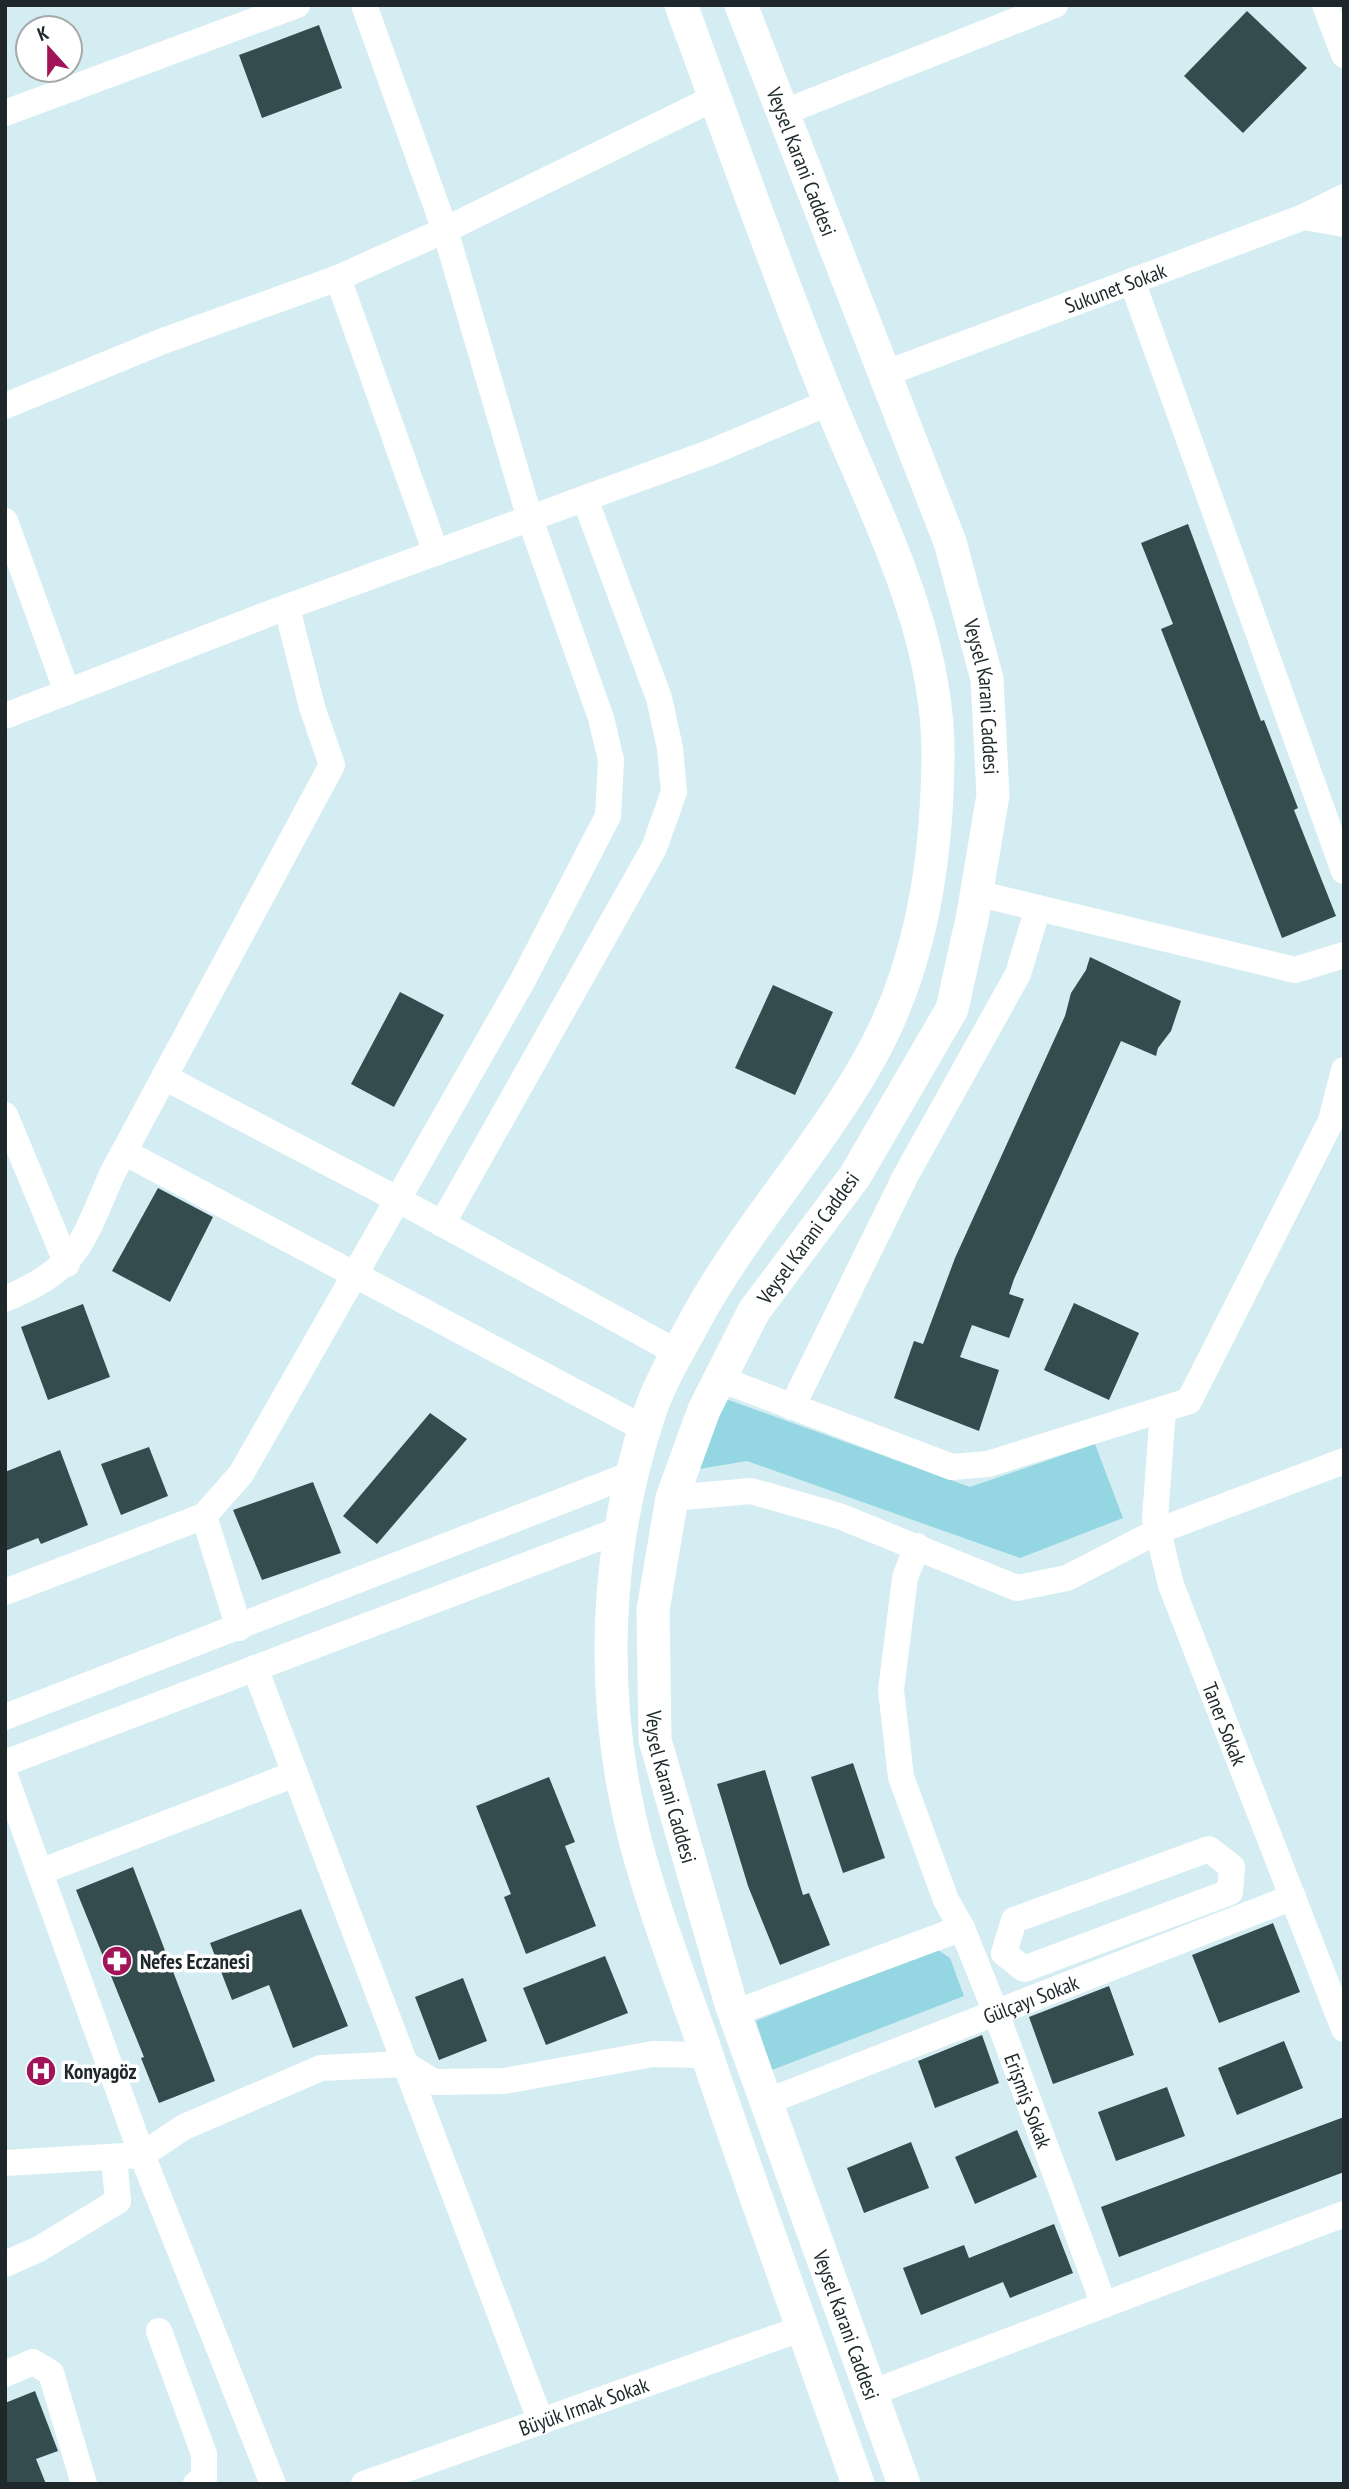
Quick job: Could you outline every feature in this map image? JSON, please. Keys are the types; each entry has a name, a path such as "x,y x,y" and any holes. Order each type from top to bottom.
{"main road":[{"name":"Veysel Karani Caddesi","path":"681,5 830,402 888,538 925,645 938,749 935,825 926,904 905,985 868,1063 701,1309 651,1407 634,1473 612,1585 610,1681 623,1783 648,1880 858,2484"},
{"name":"Veysel Karani Caddesi","path":"741,5 950,542 987,679 993,795 952,1009 855,1176 754,1311 704,1410 673,1498 653,1610 655,1740 734,2013 904,2484"}],"street":[{"path":"5,113 297,5"},
{"path":"5,1592 204,1516 241,1474 523,980 608,816 611,760 601,718 530,519 445,230 364,5"},
{"path":"782,113 1055,5"},
{"path":"1325,5 1343,46"},
{"path":"5,406 163,341 338,278 445,230 716,97"},
{"name":"Sukunet Sokak","path":"884,374 1304,217 1344,197"},
{"path":"1304,217 1344,224"},
{"path":"338,278 436,552"},
{"path":"1132,281 1344,871"},
{"path":"5,716 436,552 709,453 830,402"},
{"path":"442,1224 654,848 674,792 659,698 585,499"},
{"path":"5,520 67,692"},
{"path":"5,1299 39,1284 67,1264 86,1233 124,1152 332,765 312,707 287,608"},
{"path":"976,893 1295,970 1344,955"},
{"path":"792,1407 906,1175 1018,974 1038,908"},
{"path":"720,1379 952,1468 988,1464 1189,1401 1331,1121 1344,1070"},
{"path":"164,1077 399,1200 678,1353"},
{"path":"5,1115 67,1264"},
{"path":"124,1152 357,1273 645,1429"},
{"name":"Taner Sokak","path":"1163,1409 1155,1519 1171,1585 1344,2029"},
{"path":"673,1498 751,1491 839,1516 1017,1588 1067,1578 1158,1531 1344,1461"},
{"path":"5,1717 634,1473"},
{"path":"204,1516 239,1628"},
{"path":"5,1763 622,1529"},
{"name":"Erişmiş Sokak","path":"917,1546 905,1578 891,1690 901,1777 946,1900 962,1928 996,2013 1104,2305"},
{"path":"255,1668 541,2422"},
{"path":"40,1872 295,1774"},
{"path":"5,1776 142,2155 273,2484"},
{"path":"1004,1953 1014,1920 1209,1849 1232,1867"},
{"path":"1232,1867 1275,1852"},
{"path":"1004,1953 1024,1969 1230,1892 1232,1867"},
{"name":"Gülçayı Sokak","path":"766,2102 1293,1897"},
{"path":"734,2013 962,1928"},
{"path":"976,1963 1004,1953"},
{"path":"5,2164 142,2155 184,2127 321,2068 405,2064 434,2082 504,2081 653,2054 707,2055"},
{"path":"5,2264 39,2249 118,2201 114,2157"},
{"path":"871,2393 1344,2214"},
{"name":"Büyük Irmak Sokak","path":"364,2484 803,2328"},
{"path":"159,2331 204,2454 204,2478 196,2484"},
{"path":"5,2374 33,2362 51,2372 84,2484"}],"shaded area":[{"path":"723,1398 970,1487 1095,1444 1123,1518 1020,1558 747,1461 693,1470"},
{"path":"936,1949 950,1958 964,1996 772,2070 756,2021"}],"building":[{"path":"1247,11 1307,68 1243,133 1184,76"},
{"path":"319,25 342,88 262,118 239,55"},
{"path":"1188,524 1261,721 1264,720 1298,808 1294,810 1336,916 1282,938 1161,629 1173,624 1141,543"},
{"path":"1090,957 1181,1001 1171,1031 1158,1048 1156,1056 1121,1041 1014,1279 1009,1294 1024,1299 1009,1338 972,1325 960,1357 999,1370 979,1431 894,1398 914,1341 923,1344 955,1258 1065,1016 1071,993 1086,970"},
{"path":"773,985 833,1012 795,1095 735,1068"},
{"path":"400,992 444,1015 394,1107 351,1084"},
{"path":"158,1188 213,1217 170,1302 112,1271"},
{"path":"1074,1303 1139,1333 1109,1400 1044,1370"},
{"path":"83,1304 110,1377 48,1400 21,1327"},
{"path":"430,1413 467,1439 377,1544 343,1516"},
{"path":"149,1447 168,1496 121,1515 101,1464"},
{"path":"60,1450 88,1525 41,1544 38,1538 5,1551 5,1472"},
{"path":"313,1482 341,1553 262,1580 233,1510"},
{"path":"853,1763 885,1858 843,1873 811,1777"},
{"path":"765,1770 803,1895 809,1893 830,1945 780,1965 748,1886 717,1784"},
{"path":"549,1777 575,1842 565,1846 596,1926 526,1954 504,1897 511,1894 476,1806"},
{"path":"133,1867 215,2081 159,2103 141,2058 144,2057 76,1890"},
{"path":"301,1909 348,2026 293,2048 269,1985 232,2000 210,1943"},
{"path":"1273,1923 1300,1992 1219,2023 1192,1955"},
{"path":"605,1956 628,2013 546,2045 523,1988"},
{"path":"463,1978 487,2041 439,2060 415,1997"},
{"path":"1109,1986 1134,2055 1053,2084 1029,2017"},
{"path":"982,2035 999,2083 935,2108 918,2061"},
{"path":"1284,2041 1303,2088 1237,2115 1218,2068"},
{"path":"1167,2087 1185,2136 1116,2161 1098,2112"},
{"path":"1344,2117 1344,2172 1119,2257 1101,2207"},
{"path":"1017,2130 1037,2177 975,2204 955,2157"},
{"path":"911,2142 929,2188 864,2213 847,2168"},
{"path":"1054,2224 1073,2273 1010,2298 1003,2282 921,2315 903,2268 964,2245 969,2258"},
{"path":"35,2391 58,2451 36,2459 46,2484 5,2484 5,2403"}],"place":[{"name":"Nefes Eczanesi","path":"117,1961"},
{"name":"Konyagöz","path":"41,2071"}]}
